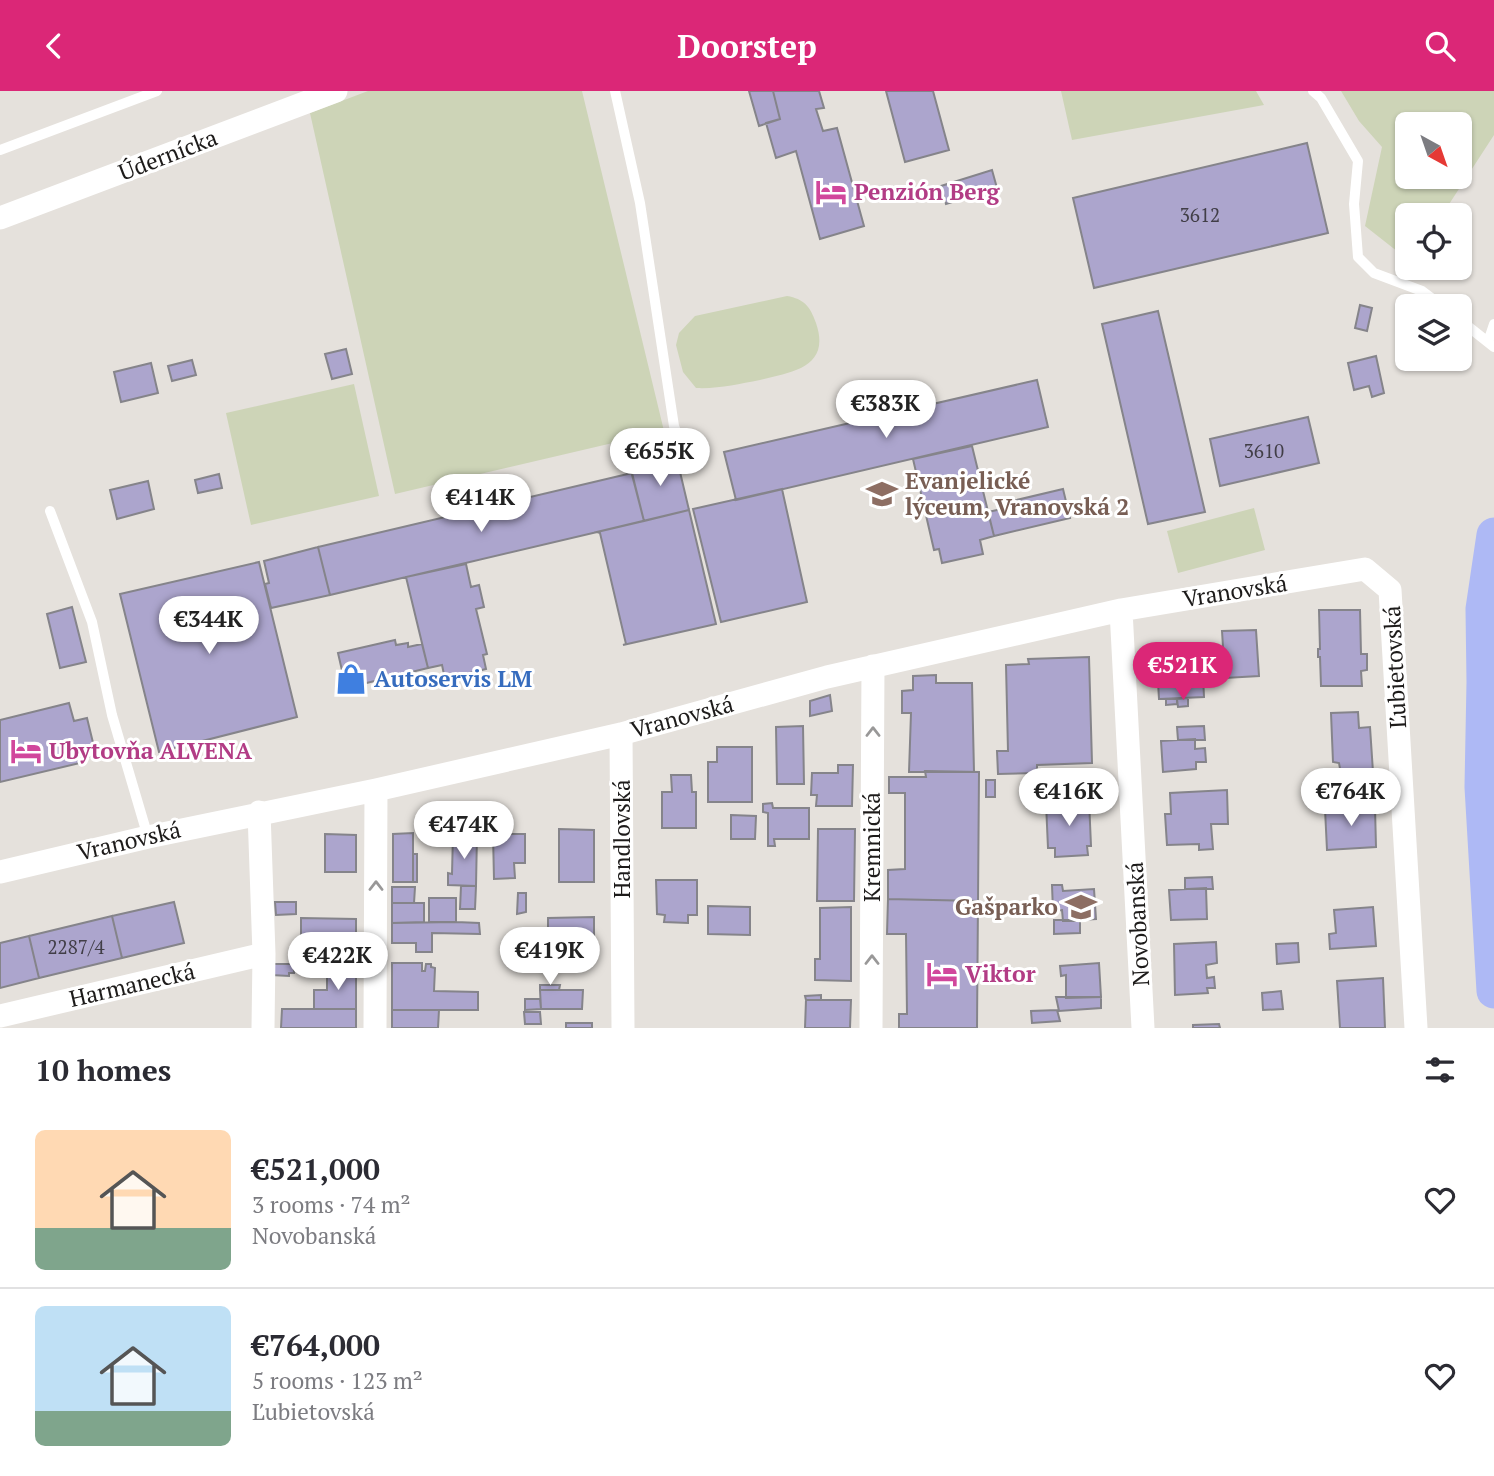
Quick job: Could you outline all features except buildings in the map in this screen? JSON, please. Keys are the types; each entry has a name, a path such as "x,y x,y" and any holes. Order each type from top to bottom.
{"main road":[{"path":"1494,535 1483,610 1482,787 1494,991"}],"street":[{"name":"Údernícka","path":"0,218 336,91"},
{"name":"Vranovská","path":"0,872 259,812 376,790 621,734 873,666 1121,610 1366,569"},
{"name":"Ľubietovská","path":"1366,569 1390,590 1416,1028"},
{"name":"Novobanská","path":"1121,610 1143,1028"},
{"name":"Kremnická","path":"871,1028 873,666"},
{"name":"Handlovská","path":"621,734 623,1028"},
{"path":"375,1028 376,790"},
{"path":"259,812 264,954 263,1028"},
{"name":"Harmanecká","path":"0,1016 264,954"}],"lane":[{"path":"0,150 157,91"},
{"path":"615,91 640,204 674,426 687,461"},
{"path":"1313,91 1321,98 1357,161 1354,204 1358,257 1374,273 1426,294"},
{"path":"1491,345 1494,324"},
{"path":"1472,330 1491,345"},
{"path":"50,511 92,622 112,715 148,837"}],"green space":[{"path":"368,91 582,91 664,431 395,494 310,113"},
{"path":"1061,91 1256,91 1264,105 1072,140"},
{"path":"1341,91 1494,91 1494,135 1472,169 1472,112 1395,112 1395,189 1459,189 1450,203 1395,203 1395,250 1365,226 1382,147 1359,121"},
{"path":"787,296 802,301 814,317 819,338 814,358 796,370 772,377 728,386 696,388 683,372 676,345 679,333 695,316"},
{"path":"354,384 379,496 251,525 226,413"},
{"path":"1254,508 1265,550 1178,573 1167,531"}],"place":[{"name":"Penzión Berg","path":"831,192"},
{"name":"Evanjelické lýceum, Vranovská 2","path":"882,494"},
{"name":"Autoservis LM","path":"351,679"},
{"name":"Ubytovňa ALVENA","path":"26,751"},
{"name":"Gašparko","path":"1081,907"},
{"name":"Viktor","path":"942,974"}]}
